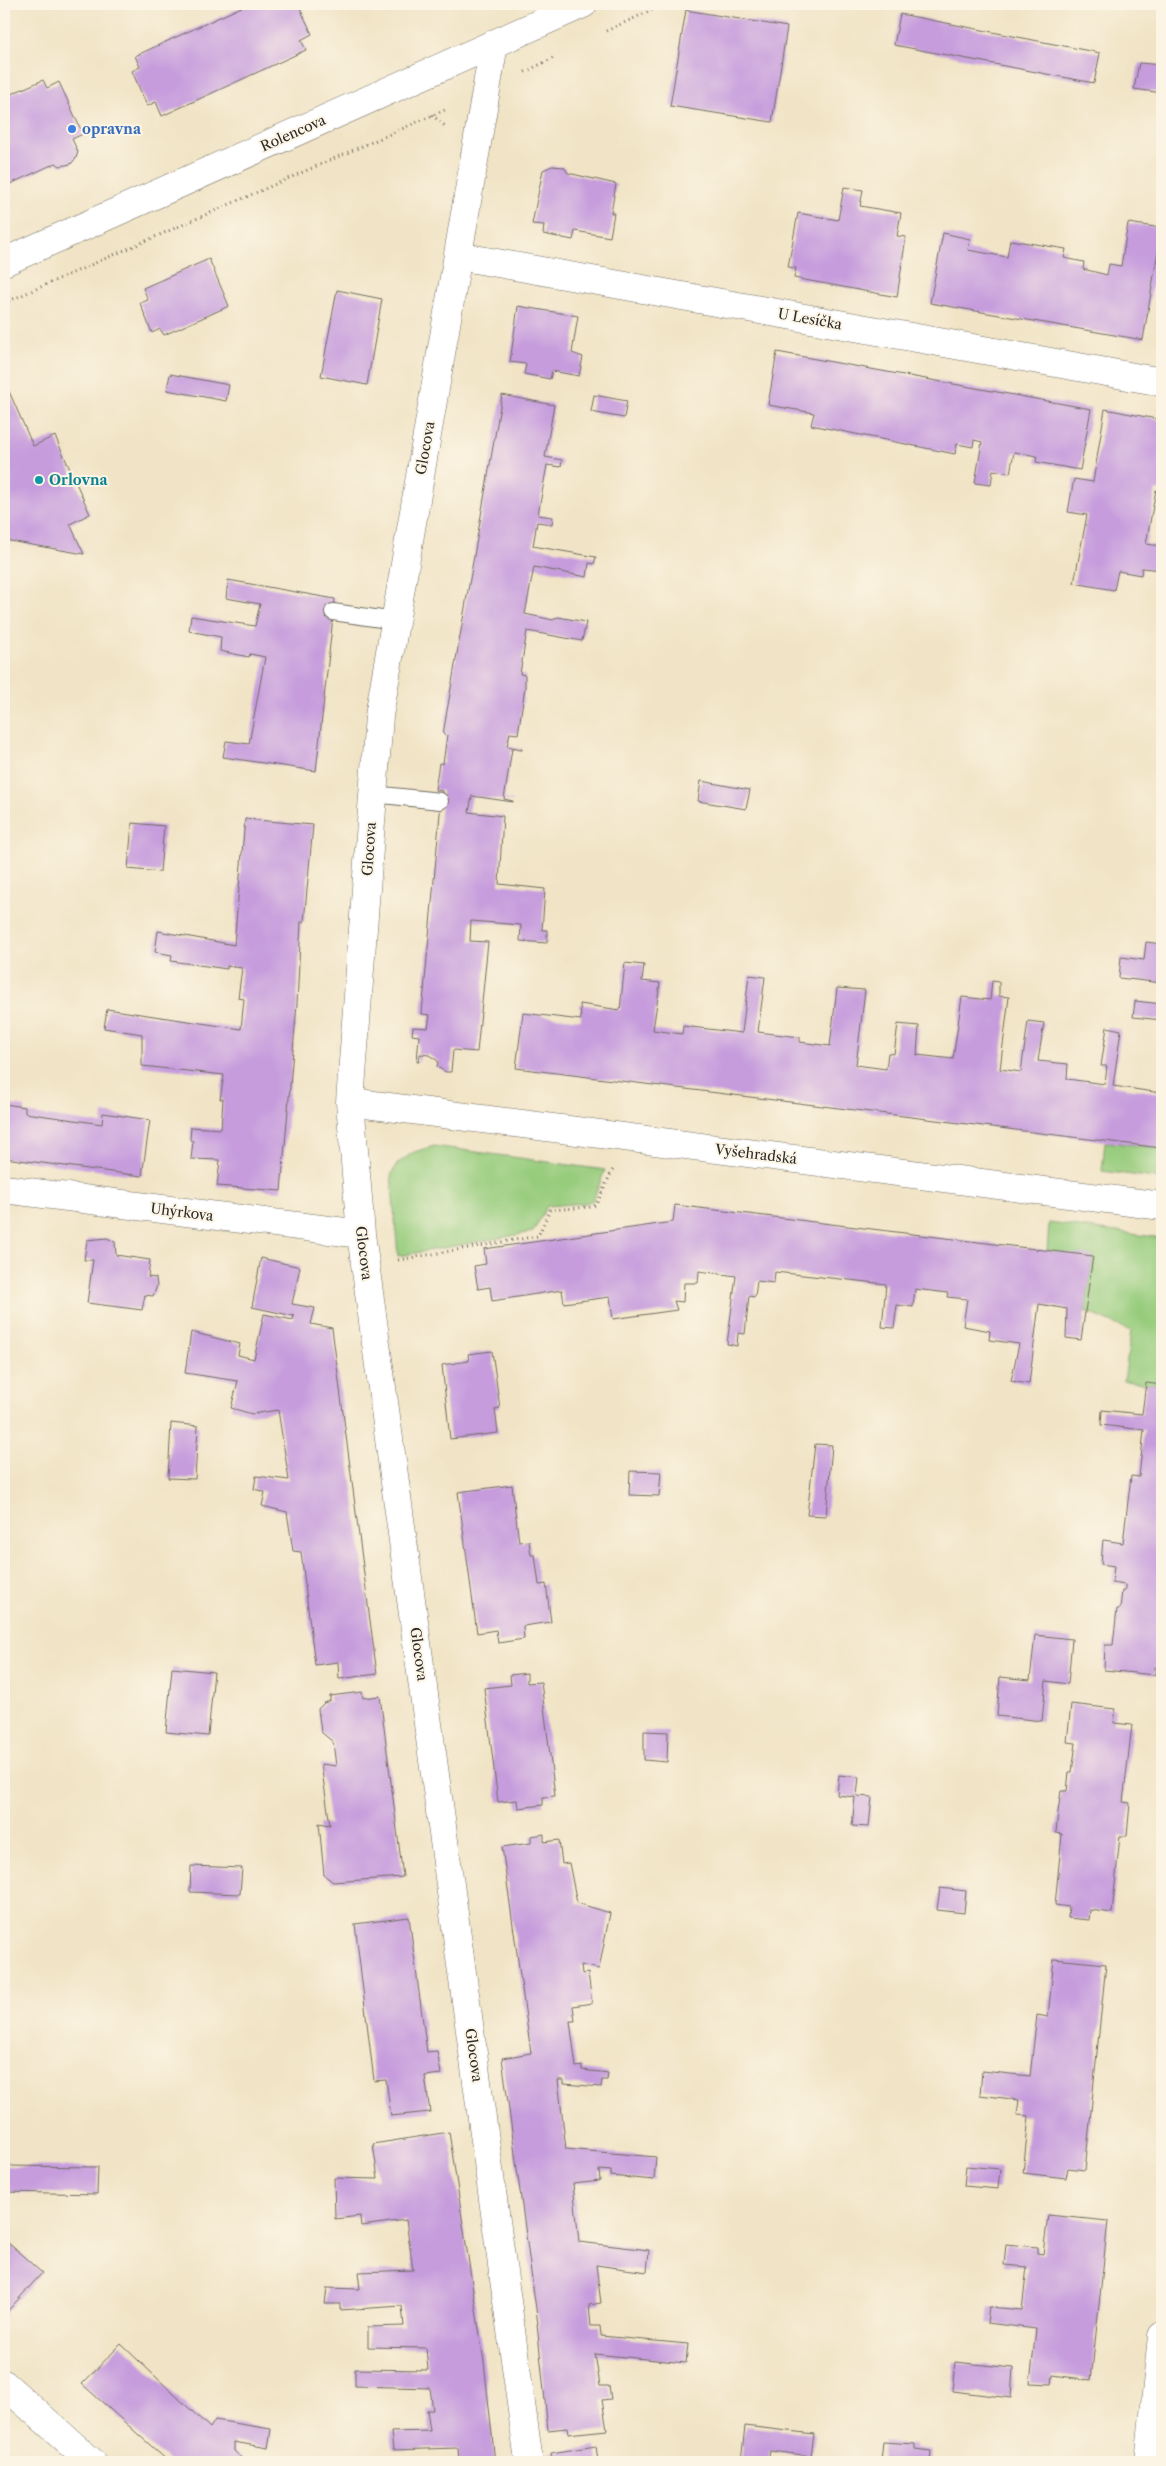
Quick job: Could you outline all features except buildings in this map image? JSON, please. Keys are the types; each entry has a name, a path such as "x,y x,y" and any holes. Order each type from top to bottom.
{"street":[{"name":"Rolencova","path":"4,262 583,4"},
{"name":"Glocova","path":"494,44 379,716 350,1102 361,1234 529,2462"},
{"name":"U Lesíčka","path":"458,256 1162,382"},
{"name":"Vyšehradská","path":"350,1102 1162,1206"},
{"name":"Uhýrkova","path":"4,1189 361,1234"},
{"path":"1149,2462 1162,2336"},
{"path":"4,2384 92,2462"}],"lane":[{"path":"333,612 395,621"},
{"path":"373,794 440,801"}],"path":[{"path":"604,32 665,4"},
{"path":"4,303 486,92 560,54"},
{"path":"523,82 525,72"},
{"path":"394,1260 538,1236 550,1210 596,1205 614,1166"}],"green space":[{"path":"1162,1135 1162,1179 1102,1171 1105,1142 1160,1148"},
{"path":"434,1146 605,1170 593,1200 586,1203 547,1206 533,1232 398,1256 391,1175 398,1163 414,1152"},
{"path":"1049,1223 1162,1238 1162,1385 1124,1381 1131,1331 1085,1311 1093,1257 1047,1251"}],"place":[{"name":"opravna","path":"72,129"},
{"name":"Orlovna","path":"39,480"}]}
